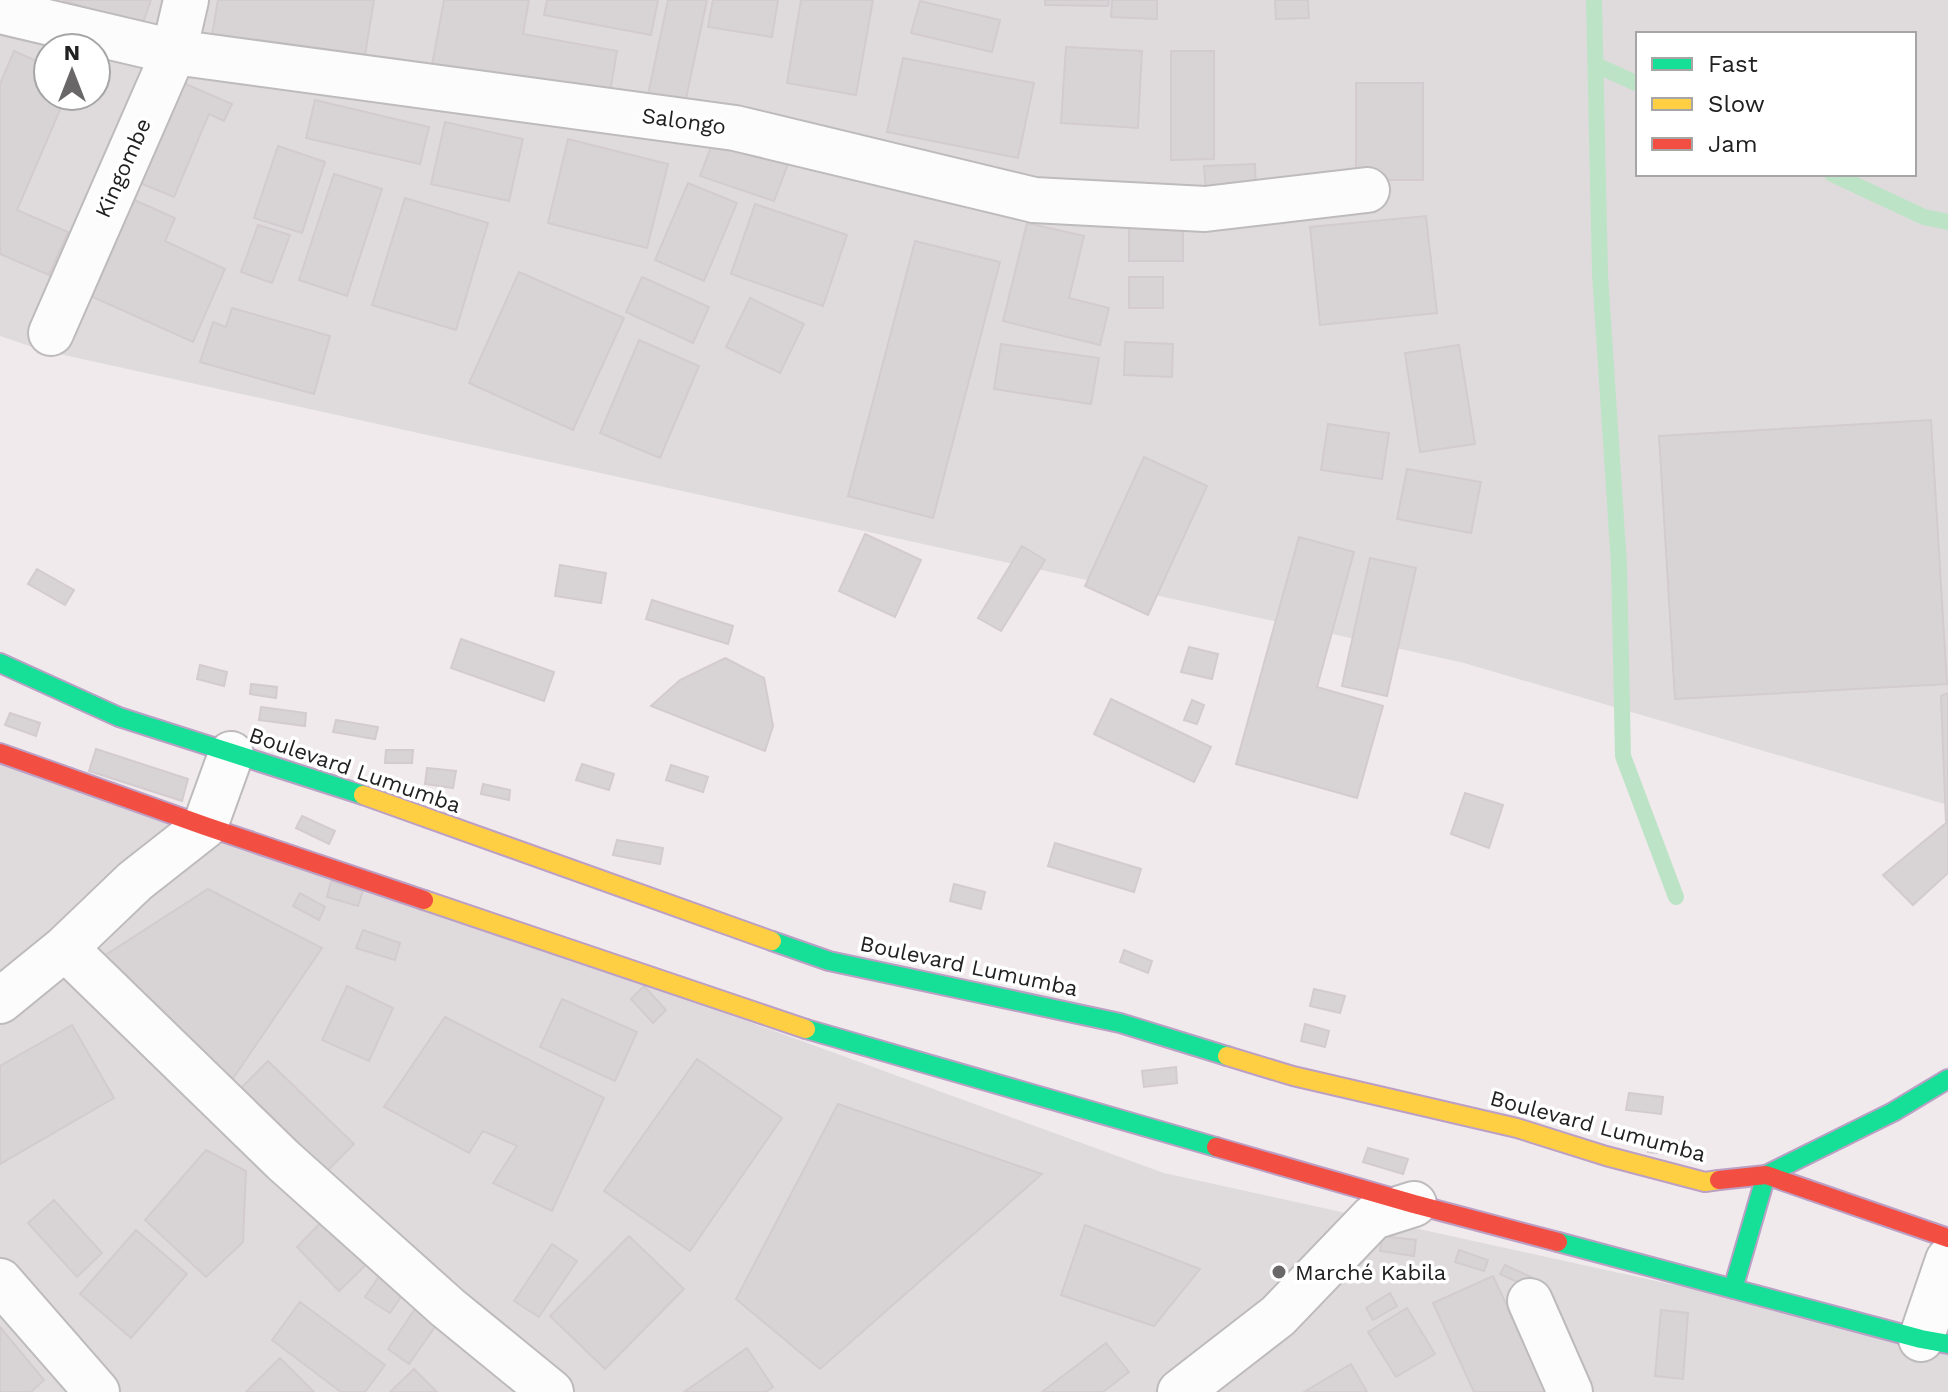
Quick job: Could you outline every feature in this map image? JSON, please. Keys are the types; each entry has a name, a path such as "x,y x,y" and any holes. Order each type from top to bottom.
{"highway":[{"name":"Boulevard Lumumba","path":"0,663 119,717 359,794 829,961 1120,1023 1293,1076 1517,1128 1705,1182 1766,1175 1948,1238"},
{"path":"0,753 791,1025 1414,1204 1934,1341"},
{"path":"1733,1289 1766,1175 1893,1112 1948,1079"}],"street":[{"name":"Kingombe","path":"51,333 174,52 186,0"},
{"name":"Salongo","path":"0,11 174,52 735,128 1034,200 1205,209 1367,190"},
{"path":"0,1001 65,948 135,881 205,826 231,754"},
{"path":"65,948 284,1161 448,1308 551,1392"},
{"path":"1180,1392 1278,1316 1373,1217 1414,1204"},
{"path":"1934,1341 1948,1260"},
{"path":"0,1281 97,1392"},
{"path":"1530,1301 1570,1392"}],"shaded area":[{"path":"0,0 1948,0 1948,805 1464,663 41,350 0,336"},
{"path":"0,749 1164,1173 1948,1345 1948,1392 0,1392"}],"building":[{"path":"63,0 151,0 142,26"},
{"path":"218,0 374,0 363,67 211,41"},
{"path":"444,0 529,0 523,34 617,51 609,98 432,65"},
{"path":"547,0 658,0 651,35 544,15"},
{"path":"668,0 707,0 685,103 648,95"},
{"path":"713,0 778,0 772,37 708,27"},
{"path":"801,0 873,0 856,95 787,83"},
{"path":"1045,0 1109,0 1108,6 1045,5"},
{"path":"1112,0 1157,0 1157,19 1111,17"},
{"path":"1275,0 1308,0 1309,18 1276,19"},
{"path":"920,1 1000,20 992,52 911,33"},
{"path":"1066,47 1142,51 1138,128 1061,123"},
{"path":"14,51 32,59 32,112 59,112 17,210 68,232 49,275 0,254 0,84"},
{"path":"1171,51 1214,51 1214,159 1171,160"},
{"path":"903,58 1034,83 1018,158 887,132"},
{"path":"179,81 232,104 224,121 209,114 174,197 135,181"},
{"path":"1356,83 1423,83 1423,180 1356,180"},
{"path":"315,100 429,127 420,164 306,138"},
{"path":"445,122 523,139 509,201 431,184"},
{"path":"568,139 668,164 647,248 548,223"},
{"path":"714,139 788,164 774,201 700,176"},
{"path":"278,146 325,162 302,233 254,218"},
{"path":"1255,164 1256,193 1206,194 1204,166"},
{"path":"334,174 382,189 347,296 299,280"},
{"path":"688,183 737,203 704,281 655,260"},
{"path":"130,198 175,218 165,241 225,269 193,342 86,294"},
{"path":"405,198 488,223 456,330 372,305"},
{"path":"755,204 847,235 823,306 731,274"},
{"path":"1426,216 1437,313 1320,325 1310,227"},
{"path":"1129,219 1183,219 1183,261 1129,261"},
{"path":"1027,223 1084,236 1069,298 1109,308 1100,345 1003,321"},
{"path":"258,225 290,235 272,283 241,272"},
{"path":"915,241 1000,262 933,518 848,496"},
{"path":"519,272 624,318 573,430 469,383"},
{"path":"642,277 709,307 693,343 626,312"},
{"path":"1129,277 1163,277 1163,308 1129,308"},
{"path":"750,298 804,324 780,373 726,347"},
{"path":"232,308 330,336 314,394 200,362 213,322 226,327"},
{"path":"639,340 699,366 660,458 600,433"},
{"path":"1125,342 1173,344 1172,377 1124,375"},
{"path":"1001,344 1099,358 1091,404 994,389"},
{"path":"1459,345 1475,444 1420,452 1405,353"},
{"path":"1931,420 1947,684 1675,699 1659,436"},
{"path":"1328,424 1389,433 1382,479 1321,470"},
{"path":"1144,457 1207,486 1148,615 1085,586"},
{"path":"1407,469 1481,482 1471,533 1397,519"},
{"path":"865,534 921,560 895,617 839,591"},
{"path":"1299,537 1354,552 1317,687 1383,706 1357,798 1236,764"},
{"path":"1022,546 1045,560 1001,631 978,618"},
{"path":"1370,558 1416,568 1387,696 1342,686"},
{"path":"560,565 606,573 601,603 555,596"},
{"path":"37,569 74,590 65,605 28,584"},
{"path":"652,600 733,626 728,644 646,619"},
{"path":"461,639 554,672 544,701 451,668"},
{"path":"1189,647 1218,654 1212,679 1181,672"},
{"path":"725,658 764,678 773,726 765,751 651,706 680,680"},
{"path":"200,665 227,672 224,686 197,679"},
{"path":"251,684 277,687 276,698 250,694"},
{"path":"1948,693 1948,873 1913,905 1883,875 1946,823 1941,696"},
{"path":"1111,699 1211,747 1194,782 1094,734"},
{"path":"1192,700 1204,705 1197,724 1184,720"},
{"path":"261,707 306,713 305,726 259,720"},
{"path":"10,713 40,723 36,736 5,725"},
{"path":"336,720 378,727 375,739 333,732"},
{"path":"96,749 188,779 182,801 89,771"},
{"path":"386,750 413,750 412,763 385,763"},
{"path":"582,764 614,774 609,790 576,780"},
{"path":"671,765 708,777 703,792 666,780"},
{"path":"427,768 456,771 453,788 425,784"},
{"path":"483,784 510,790 509,800 481,794"},
{"path":"1465,793 1503,805 1489,848 1451,834"},
{"path":"302,816 335,831 329,844 296,828"},
{"path":"617,840 663,848 660,864 613,855"},
{"path":"1055,843 1141,869 1134,892 1048,866"},
{"path":"331,881 363,891 358,906 327,897"},
{"path":"954,884 985,892 981,909 950,901"},
{"path":"208,889 322,948 232,1080 101,958"},
{"path":"300,893 325,907 319,920 293,906"},
{"path":"363,930 400,943 395,960 356,948"},
{"path":"1124,950 1152,961 1148,973 1120,962"},
{"path":"347,986 393,1008 369,1061 322,1040"},
{"path":"644,986 666,1010 653,1023 631,999"},
{"path":"1314,989 1345,996 1340,1013 1310,1006"},
{"path":"562,999 637,1032 615,1081 540,1047"},
{"path":"445,1017 604,1098 552,1211 493,1183 517,1146 483,1131 469,1153 384,1107"},
{"path":"1305,1024 1329,1031 1325,1047 1301,1041"},
{"path":"72,1025 114,1098 0,1164 0,1066"},
{"path":"697,1059 782,1118 690,1251 604,1191"},
{"path":"268,1061 354,1144 324,1174 239,1090"},
{"path":"1176,1067 1177,1083 1144,1087 1142,1071"},
{"path":"1629,1093 1663,1097 1661,1114 1626,1110"},
{"path":"838,1104 1042,1174 820,1369 736,1299"},
{"path":"1649,1139 1681,1142 1680,1155 1648,1152"},
{"path":"1368,1148 1408,1159 1403,1174 1363,1162"},
{"path":"206,1150 246,1171 243,1242 206,1277 145,1220"},
{"path":"54,1200 102,1253 77,1277 28,1223"},
{"path":"327,1216 371,1260 339,1291 297,1247"},
{"path":"1085,1225 1200,1269 1154,1326 1061,1295"},
{"path":"136,1230 187,1274 131,1338 80,1294"},
{"path":"629,1236 684,1289 605,1369 550,1316"},
{"path":"1382,1236 1416,1240 1414,1256 1380,1251"},
{"path":"552,1244 577,1261 539,1317 514,1301"},
{"path":"1459,1250 1488,1260 1484,1271 1455,1262"},
{"path":"1505,1265 1531,1277 1526,1286 1500,1274"},
{"path":"384,1269 409,1285 390,1313 365,1297"},
{"path":"1493,1276 1547,1392 1474,1392 1433,1303"},
{"path":"1390,1293 1397,1306 1373,1320 1366,1308"},
{"path":"300,1302 385,1365 365,1392 341,1392 272,1340"},
{"path":"419,1303 441,1318 409,1364 388,1349"},
{"path":"1407,1308 1435,1354 1396,1377 1368,1332"},
{"path":"1661,1310 1688,1313 1683,1379 1655,1376"},
{"path":"0,1327 44,1380 31,1392 0,1392"},
{"path":"1106,1343 1129,1372 1103,1392 1042,1392"},
{"path":"747,1348 773,1387 766,1392 684,1392"},
{"path":"280,1358 314,1392 246,1392"},
{"path":"1351,1364 1367,1392 1304,1392"},
{"path":"414,1369 437,1392 390,1392"}],"waterway":[{"path":"1594,0 1600,274 1619,565 1623,756 1676,897"},
{"path":"1596,65 1636,83"},
{"path":"1836,176 1924,217 1948,222"}],"traffic: fast":[{"path":"0,663 119,717 363,795"},
{"path":"772,941 829,961 1120,1023 1227,1056"},
{"path":"806,1029 1216,1147"},
{"path":"1733,1289 1766,1175 1893,1112 1948,1079"},
{"path":"1558,1242 1948,1344"}],"traffic: slow":[{"path":"363,795 772,941"},
{"path":"424,900 806,1029"},
{"path":"1227,1056 1293,1076 1517,1128 1705,1182 1719,1180"}],"traffic: jam":[{"path":"0,753 424,900"},
{"path":"1216,1147 1558,1242"},
{"path":"1719,1180 1766,1175 1948,1238"}],"place":[{"name":"Marché Kabila","path":"1279,1272"}]}
